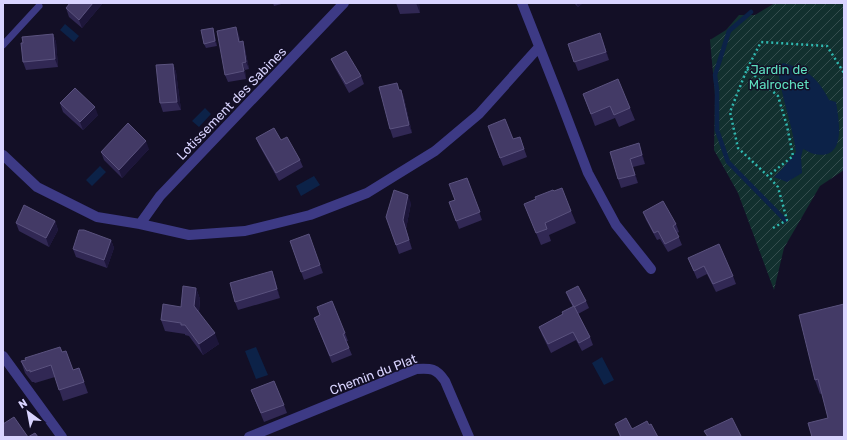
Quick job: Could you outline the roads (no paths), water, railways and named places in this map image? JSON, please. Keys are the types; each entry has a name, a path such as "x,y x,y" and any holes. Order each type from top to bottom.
{"street":[{"name":"Lotissement des Sabines","path":"140,224 160,196 344,3"},
{"path":"522,3 588,173 616,225 650,270"},
{"path":"3,155 37,187 97,217 140,224 189,235 245,231 310,215 368,193 435,151 479,114 539,47"},
{"path":"3,356 62,437"},
{"name":"Chemin du Plat","path":"249,437 416,369 428,368 440,373 469,437"}],"lane":[{"path":"3,45 39,6"}],"water":[{"path":"65,24 79,36 74,42 60,30"},
{"path":"783,63 799,68 811,76 821,86 829,100 836,102 839,129 836,146 832,152 825,155 814,154 803,149 801,157 802,173 787,182 774,177 796,152 779,79 778,68"},
{"path":"205,108 211,114 199,127 192,121"},
{"path":"100,166 106,172 92,186 86,180"},
{"path":"314,176 320,185 301,196 296,186"},
{"path":"256,347 268,375 256,379 245,351"},
{"path":"602,357 614,380 604,385 592,363"}],"waterway":[{"path":"751,12 729,31 715,75 717,90 717,130 728,162 785,220"}],"park label":[{"name":"Jardin de Malrochet","path":"779,76"}]}
